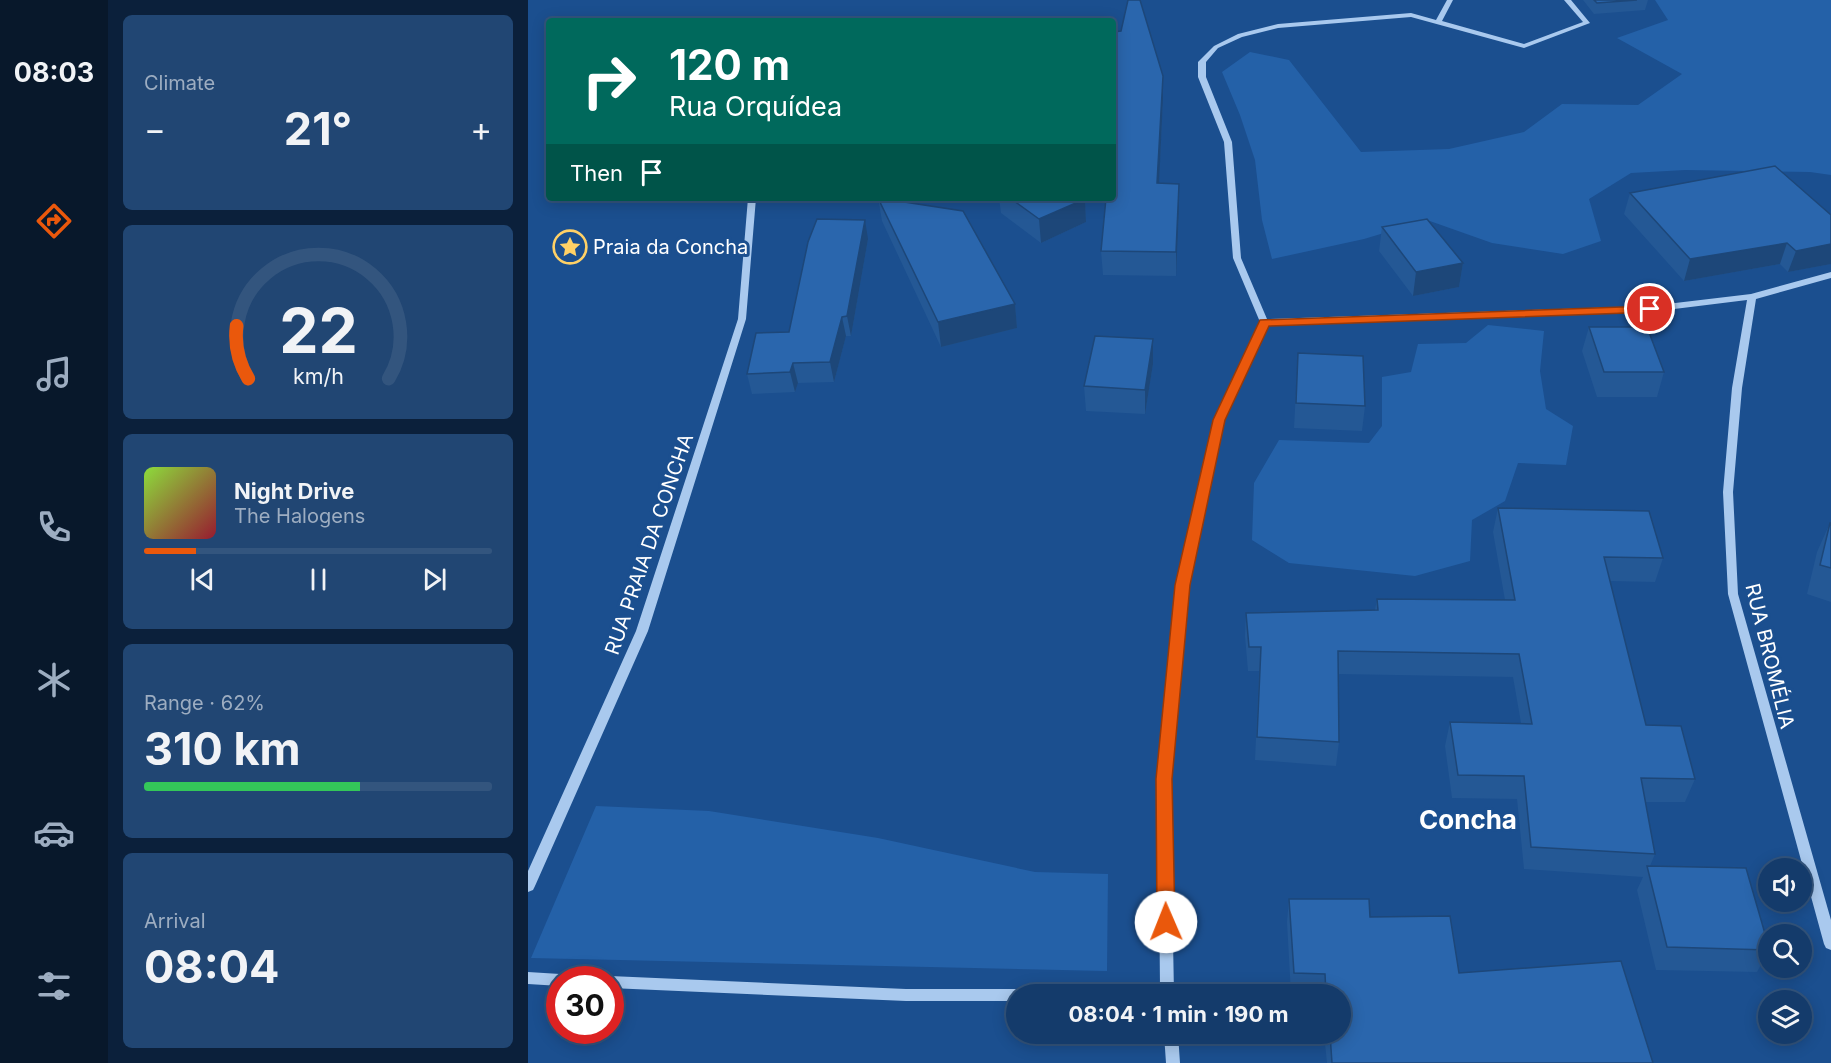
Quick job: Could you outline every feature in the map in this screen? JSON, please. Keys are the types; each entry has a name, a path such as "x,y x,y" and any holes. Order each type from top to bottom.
{"street":[{"path":"1439,21 1450,0"},
{"path":"1167,984 1164,779 1182,585 1219,420 1264,322 1237,258 1228,142 1202,77 1202,62 1216,47 1240,35 1278,26 1411,15 1524,46 1587,22 1567,0"},
{"name":"RUA PRAIA DA CONCHA","path":"528,886 642,631 742,319 752,201"},
{"path":"1264,322 1650,309 1752,297 1831,275"},
{"name":"RUA BROMÉLIA","path":"1752,297 1737,388 1728,492 1733,594 1831,944"},
{"path":"528,978 546,979"},
{"path":"624,983 906,995 1006,995"},
{"path":"1172,1044 1173,1063"}],"shaded area":[{"path":"1655,0 1831,0 1831,175 1810,172 1685,170 1631,173 1589,199 1601,241 1563,254 1492,243 1427,220 1364,239 1272,259 1262,220 1255,160 1222,72 1250,52 1289,60 1361,152 1449,149 1524,132 1562,104 1638,105 1682,74 1617,38 1668,20"},
{"path":"1488,325 1544,331 1540,371 1546,409 1573,426 1566,465 1518,463 1505,501 1472,520 1470,561 1415,576 1289,563 1252,540 1254,483 1279,440 1369,443 1382,426 1382,377 1411,372 1418,344 1466,343"},
{"path":"596,806 709,811 878,838 1035,872 1108,874 1107,971 531,958"}],"building":[{"path":"1128,0 1140,0 1163,76 1157,183 1179,184 1176,252 1101,251 1106,201 1116,201 1116,32 1121,31"},
{"path":"1594,0 1637,0 1597,3"},
{"path":"1775,166 1831,215 1831,244 1796,251 1787,243 1690,259 1630,193"},
{"path":"879,201 898,201 963,211 1015,304 938,322"},
{"path":"1014,201 1080,201 1039,219"},
{"path":"817,219 865,220 847,316 842,317 830,362 793,363 790,372 747,374 756,333 789,332 808,242"},
{"path":"1427,219 1463,263 1416,272 1382,227"},
{"path":"1589,327 1647,327 1664,372 1604,372"},
{"path":"1095,336 1153,339 1145,390 1084,386"},
{"path":"1298,353 1363,356 1365,406 1296,403"},
{"path":"1498,508 1649,511 1663,558 1604,557 1646,725 1681,726 1695,779 1641,778 1655,854 1531,847 1524,776 1458,775 1450,722 1532,724 1519,654 1338,651 1339,742 1257,737 1261,647 1249,647 1246,613 1378,610 1377,599 1515,600"},
{"path":"1831,523 1831,568 1820,565"},
{"path":"1647,866 1746,868 1762,924 1758,924 1758,950 1667,947"},
{"path":"1289,899 1369,899 1370,917 1450,916 1459,973 1621,961 1653,1063 1332,1063 1331,1044 1351,1044 1351,984 1326,984 1325,974 1294,973"}],"place":[{"name":"Praia da Concha","path":"570,247"}],"district":[{"name":"Concha","path":"1468,819"}],"route":[{"path":"1166,922 1164,779 1182,585 1219,420 1264,322 1650,309"}]}
